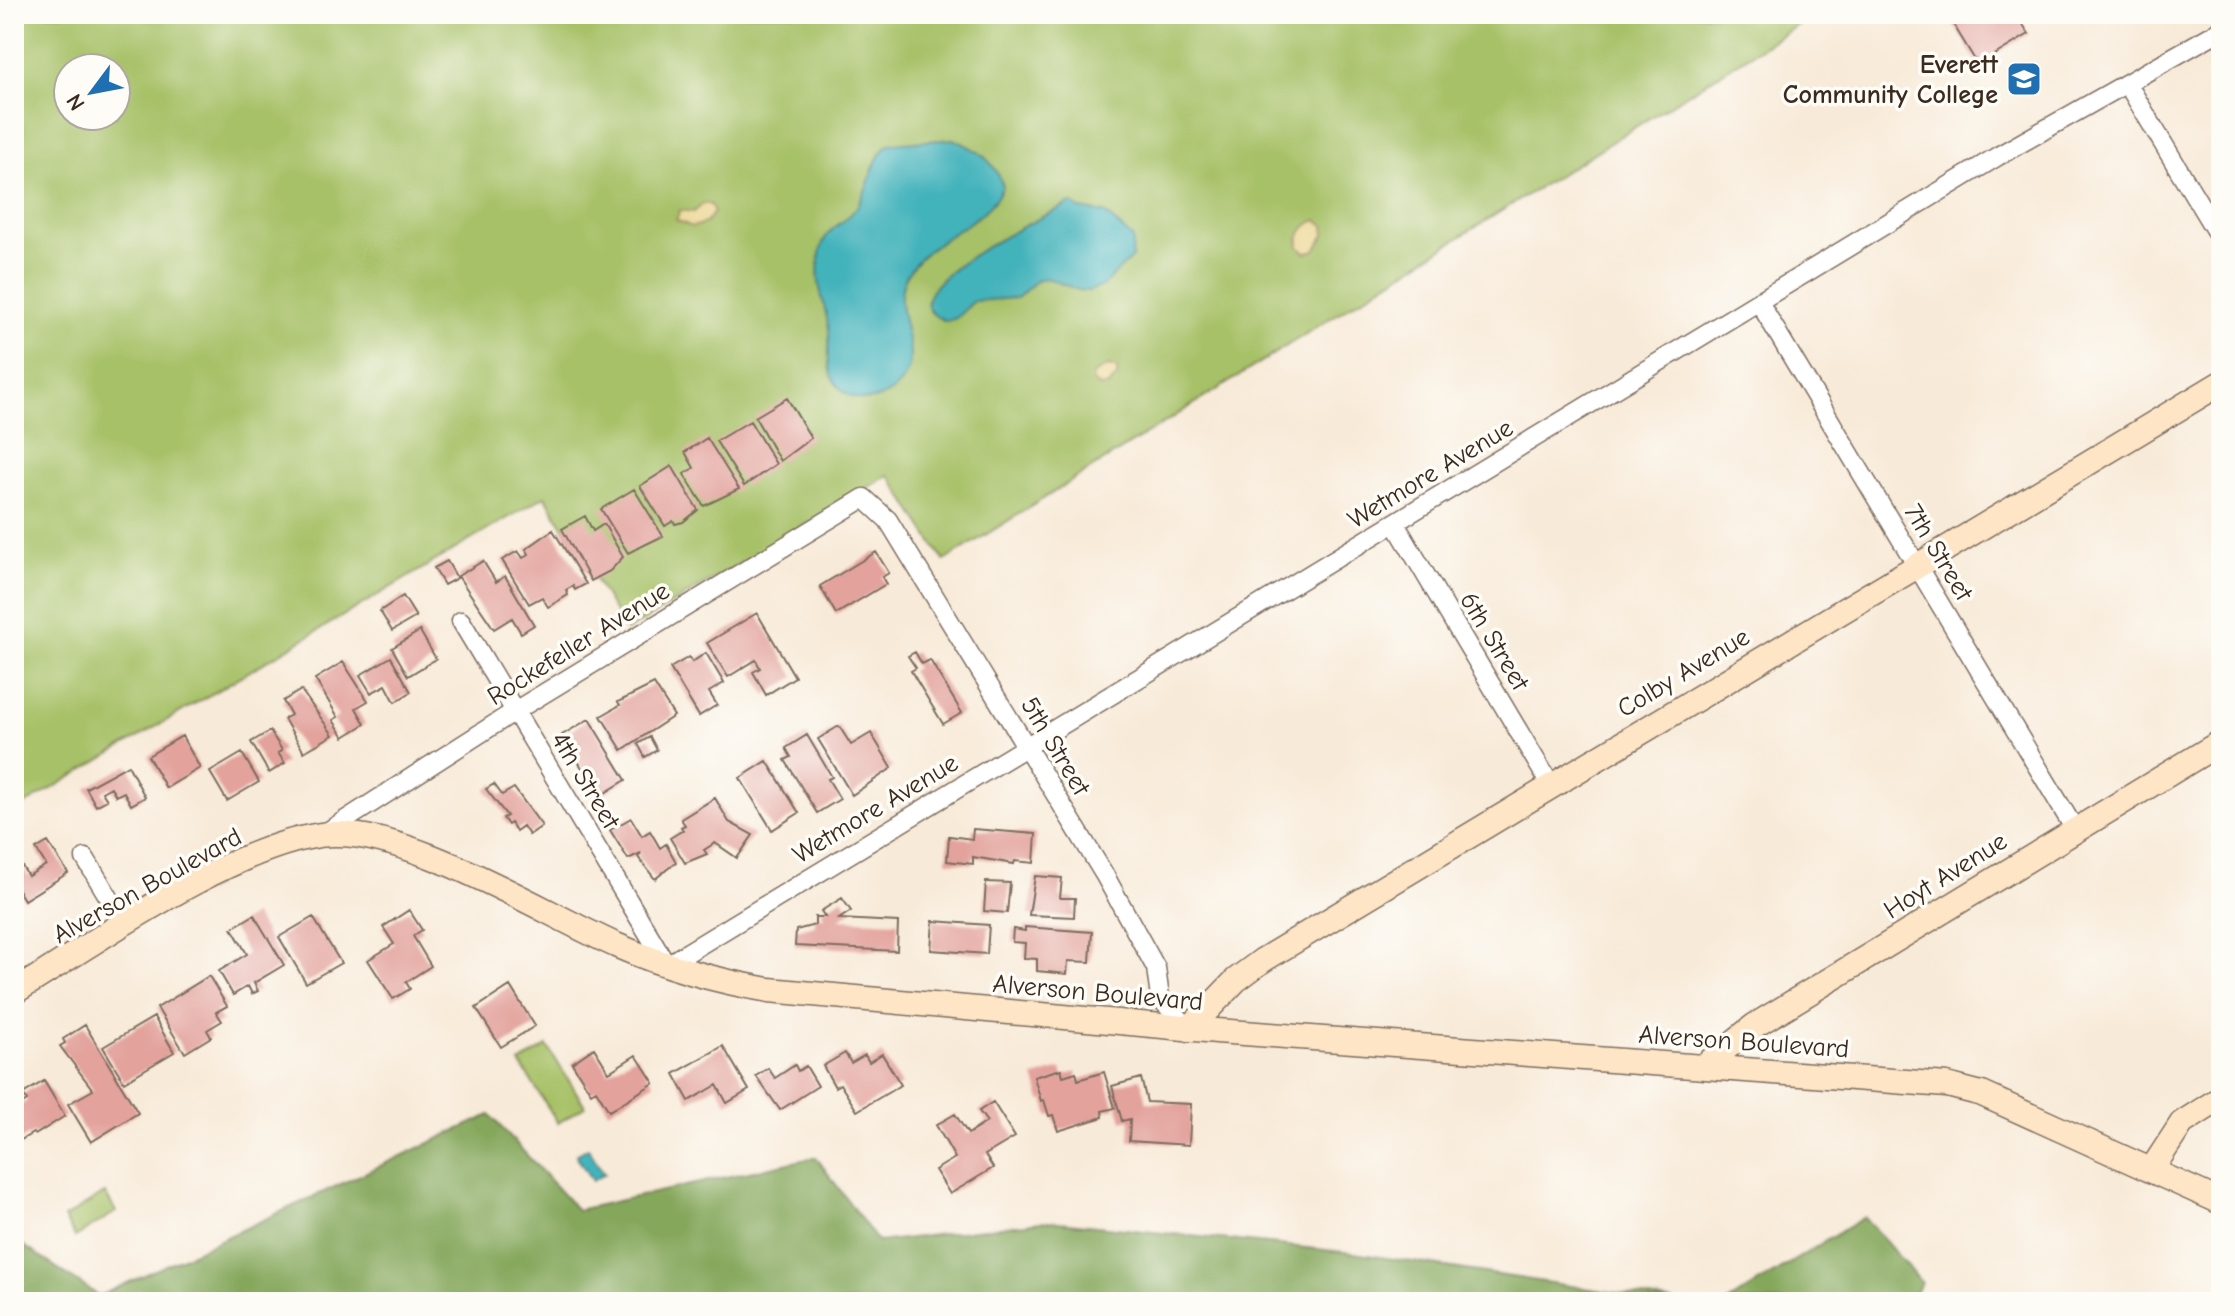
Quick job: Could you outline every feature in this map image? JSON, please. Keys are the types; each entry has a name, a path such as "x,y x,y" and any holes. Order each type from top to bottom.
{"main road":[{"name":"Colby Avenue","path":"1189,1029 1236,980 1263,960 1550,784 2221,383"},
{"name":"Hoyt Avenue","path":"1704,1066 1754,1026 2074,828 2221,742"},
{"name":"Alverson Boulevard","path":"14,992 212,874 274,848 322,835 362,838 442,861 618,947 721,982 769,990 1189,1029 1947,1085 1982,1094 2221,1202"},
{"path":"2152,1169 2182,1123 2221,1098"}],"street":[{"name":"Wetmore Avenue","path":"667,965 1396,525 1998,156 2221,30"},
{"path":"2128,85 2221,240"},
{"name":"7th Street","path":"1759,302 2074,828"},
{"name":"Rockefeller Avenue","path":"322,835 515,711 864,498"},
{"name":"5th Street","path":"864,498 888,520 1104,874 1156,968 1160,998 1189,1029"},
{"name":"6th Street","path":"1396,525 1550,784"},
{"name":"4th Street","path":"461,621 667,965"},
{"path":"85,858 125,924"}],"green space":[{"path":"14,14 1815,14 944,561 889,475 626,631 545,496 14,811"},
{"path":"547,1046 585,1106 558,1123 520,1063"},
{"path":"490,1115 577,1210 816,1157 878,1242 1049,1221 1354,1253 1675,1302 14,1302 14,1249 21,1244 99,1296"},
{"path":"105,1193 116,1212 75,1237 64,1218"},
{"path":"1864,1217 1921,1282 1909,1302 1728,1302"}],"sand":[{"path":"704,203 711,205 714,212 706,223 692,227 676,220 680,210 694,212"},
{"path":"1317,220 1324,225 1325,235 1315,250 1306,253 1299,247 1299,238 1306,227"},
{"path":"1108,366 1117,368 1117,377 1108,386 1099,387 1093,382 1092,375"}],"water":[{"path":"953,139 984,156 1003,186 983,212 929,250 907,275 901,301 909,342 909,368 903,380 887,394 868,400 858,399 840,388 830,369 829,331 818,276 822,245 830,232 856,208 888,144"},
{"path":"1071,203 1080,209 1105,213 1133,239 1132,258 1102,286 1089,291 1078,290 1047,278 1036,281 1017,298 974,301 956,318 947,321 929,309 931,293 947,275 1003,237"},
{"path":"588,1148 604,1174 592,1181 576,1155"}],"building":[{"path":"1947,14 2024,14 2018,17 2029,34 1978,65"},
{"path":"787,398 811,438 780,461 755,417"},
{"path":"750,421 776,464 744,486 716,441"},
{"path":"707,438 739,489 704,506 684,474 694,468 685,452"},
{"path":"672,466 698,510 683,522 675,524 673,521 665,526 640,486"},
{"path":"634,489 663,536 628,553 601,509"},
{"path":"585,516 593,531 604,524 623,557 610,571 591,581 562,529"},
{"path":"553,530 586,584 575,590 573,586 566,590 568,595 548,607 542,597 529,604 502,560 518,551 523,558 529,554 526,549"},
{"path":"876,552 889,573 882,577 886,584 836,614 820,586"},
{"path":"447,561 457,578 444,585 434,568"},
{"path":"483,561 496,582 505,576 534,625 521,633 512,618 494,629 458,576"},
{"path":"403,596 416,617 392,631 380,611"},
{"path":"757,613 795,677 766,695 753,672 760,668 756,660 728,677 707,643"},
{"path":"420,631 436,659 408,676 392,648"},
{"path":"915,652 922,664 930,660 962,713 943,724 911,671 916,668 908,656"},
{"path":"706,653 724,683 709,692 717,705 699,716 670,668 689,657 692,662"},
{"path":"391,657 411,692 395,702 386,685 371,693 360,675"},
{"path":"343,662 368,701 356,708 365,724 344,737 333,720 338,717 315,679"},
{"path":"654,684 674,716 622,750 601,716 620,705 618,702"},
{"path":"301,690 333,735 304,752 284,719 291,715 283,701"},
{"path":"589,719 626,780 603,794 594,779 590,781 562,735"},
{"path":"839,726 851,745 871,733 892,768 852,795 818,739"},
{"path":"270,731 282,750 278,753 285,763 269,773 251,742"},
{"path":"807,735 832,777 828,779 840,799 817,813 785,760 791,757 786,748"},
{"path":"182,736 200,768 166,788 148,756"},
{"path":"650,737 657,750 645,757 638,744"},
{"path":"242,753 259,782 227,801 210,772"},
{"path":"767,761 799,813 772,830 740,778"},
{"path":"128,765 145,797 131,805 124,792 116,796 111,787 102,792 107,800 96,806 86,788"},
{"path":"494,784 502,795 514,788 542,826 529,835 523,826 516,831 511,823 508,825 503,818 507,816 486,789"},
{"path":"715,798 729,822 753,835 737,858 715,843 704,850 707,854 685,863 670,838 683,830 681,827 685,825 681,819"},
{"path":"631,818 642,836 650,831 660,848 666,844 676,862 655,879 638,857 641,853 628,859 610,830"},
{"path":"973,829 1036,834 1034,863 1015,861 1014,864 973,857 973,864 947,861 949,836 972,839"},
{"path":"48,842 68,873 24,900 14,883 14,853 28,876 46,865 36,849"},
{"path":"1035,876 1062,878 1060,898 1075,898 1074,917 1029,915"},
{"path":"986,882 1010,883 1007,913 984,911"},
{"path":"842,898 851,911 839,919 898,922 897,951 795,946 796,930 815,925 815,917 825,917 821,911"},
{"path":"409,910 422,930 413,936 431,966 406,982 410,989 393,999 368,960 394,944 383,927"},
{"path":"254,915 284,965 254,983 258,991 252,994 248,986 233,995 219,971 247,954 232,928"},
{"path":"313,917 341,963 306,983 279,937"},
{"path":"933,921 989,925 987,954 931,950"},
{"path":"1025,927 1092,932 1090,962 1068,961 1067,974 1037,971 1037,959 1024,958 1025,943 1012,942 1013,929 1025,931"},
{"path":"209,976 227,1006 216,1012 222,1021 207,1030 211,1037 185,1053 157,1008"},
{"path":"510,986 535,1026 501,1047 476,1008"},
{"path":"154,1017 174,1052 124,1082 103,1047"},
{"path":"85,1025 138,1113 91,1142 68,1104 93,1090 60,1046 65,1043 63,1039"},
{"path":"723,1046 749,1090 727,1103 717,1085 689,1101 674,1074"},
{"path":"594,1048 609,1072 636,1055 654,1083 609,1111 596,1090 591,1093 572,1063"},
{"path":"845,1053 851,1063 865,1055 869,1062 882,1054 901,1085 857,1111 840,1084 835,1087 823,1066"},
{"path":"795,1065 798,1071 806,1066 818,1086 780,1110 756,1076 768,1068 775,1078"},
{"path":"1061,1069 1063,1076 1076,1072 1078,1080 1104,1072 1115,1108 1102,1111 1103,1117 1058,1131 1053,1115 1049,1116 1044,1100 1041,1101 1034,1077"},
{"path":"1141,1078 1147,1102 1191,1104 1189,1145 1129,1141 1130,1119 1122,1121 1112,1086"},
{"path":"44,1081 65,1116 14,1144 14,1098 19,1106 27,1101 23,1094"},
{"path":"993,1102 1015,1137 985,1155 993,1168 950,1194 935,1170 955,1158 936,1125 955,1114 968,1134 987,1122 979,1111"}],"place":[{"name":"Everett Community College","path":"2024,79"}]}
